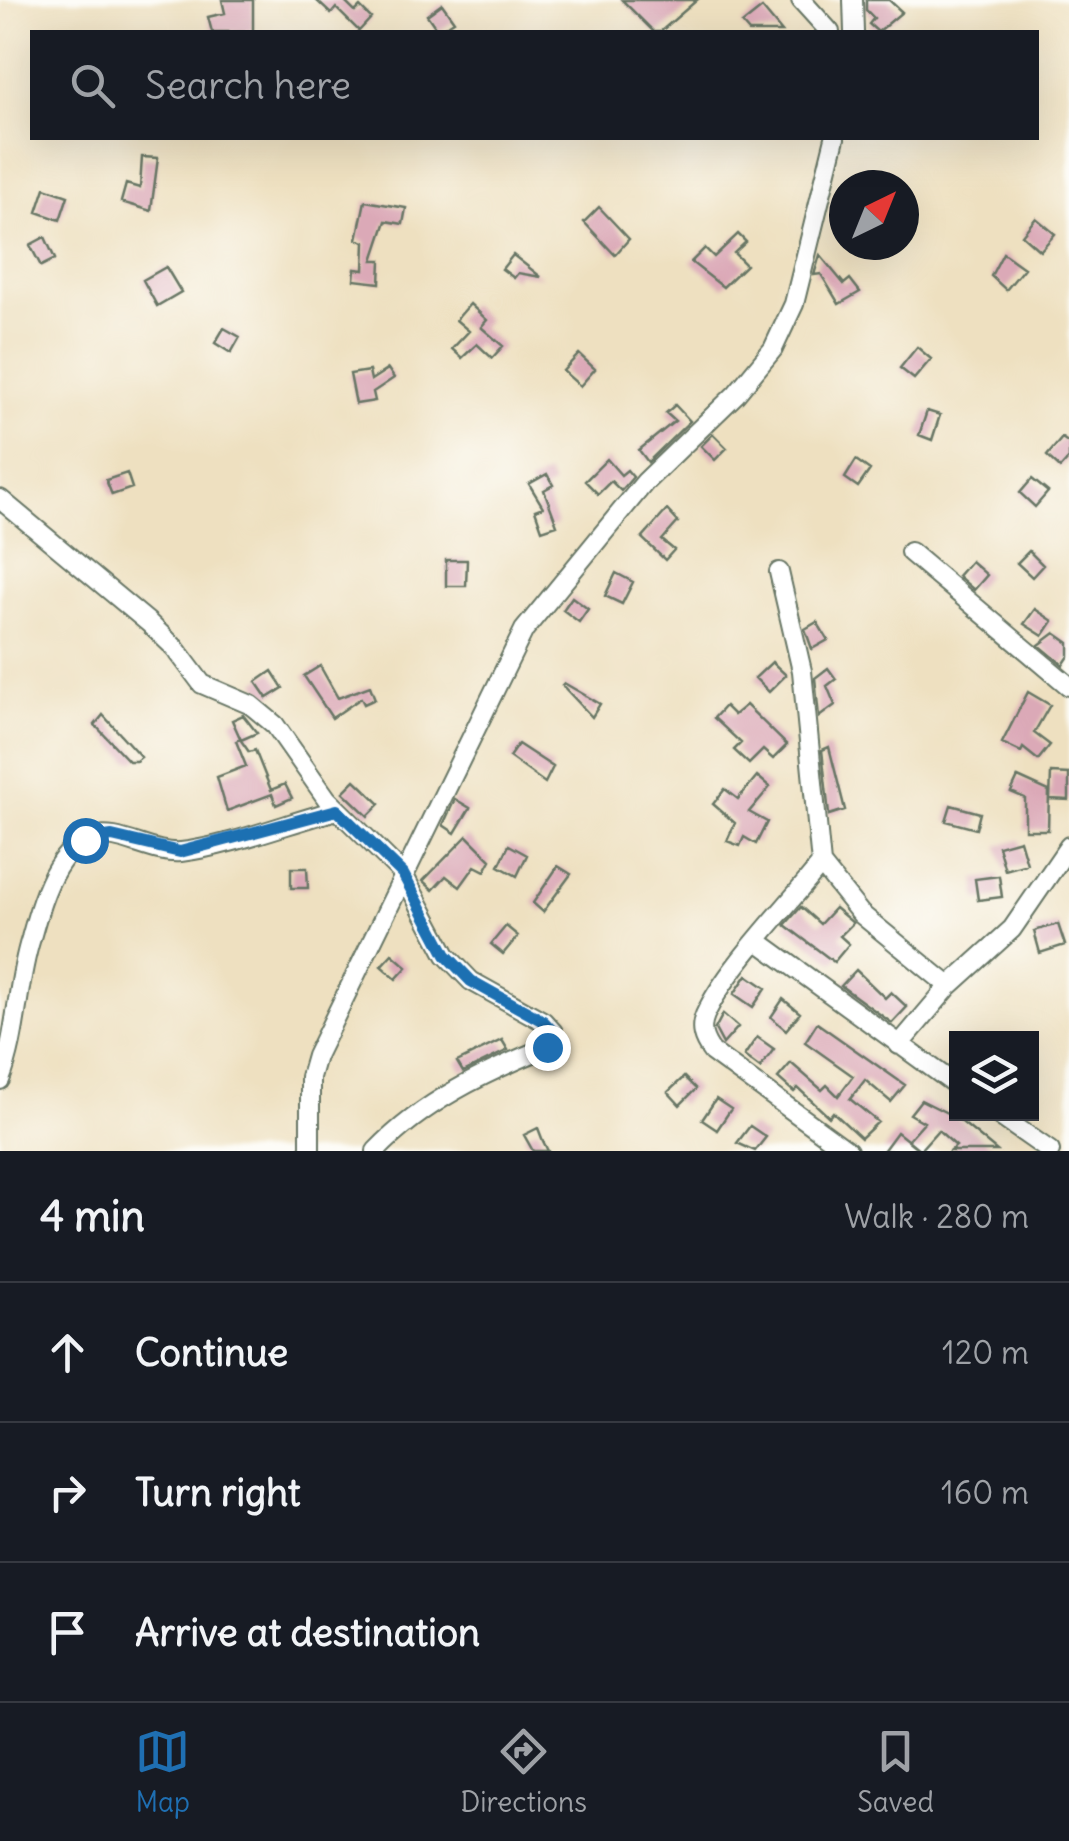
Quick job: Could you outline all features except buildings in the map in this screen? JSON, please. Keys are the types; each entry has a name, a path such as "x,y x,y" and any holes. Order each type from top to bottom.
{"street":[{"path":"801,0 828,30"},
{"path":"853,0 854,30"},
{"path":"310,1151 313,1066 524,630 646,482 736,394 773,349 794,304 834,140"},
{"path":"0,499 149,623 175,648 202,684 250,706 275,724 337,810 403,874 446,955 471,981 543,1021 554,1038 547,1047 447,1094 401,1126 376,1151"},
{"path":"910,552 1069,686"},
{"path":"779,572 802,671 821,864 860,914 948,986"},
{"path":"0,1080 17,1025 30,941 60,860 74,847 85,840 112,836 180,852 337,810"},
{"path":"899,1045 948,986 1012,929 1069,846"},
{"path":"821,864 704,1016 705,1043 848,1151"},
{"path":"759,942 949,1080"},
{"path":"1007,1121 1050,1151"}],"route":[{"path":"85,840 112,836 180,852 337,810 403,874 446,955 471,981 543,1021 554,1038 547,1047"}]}
